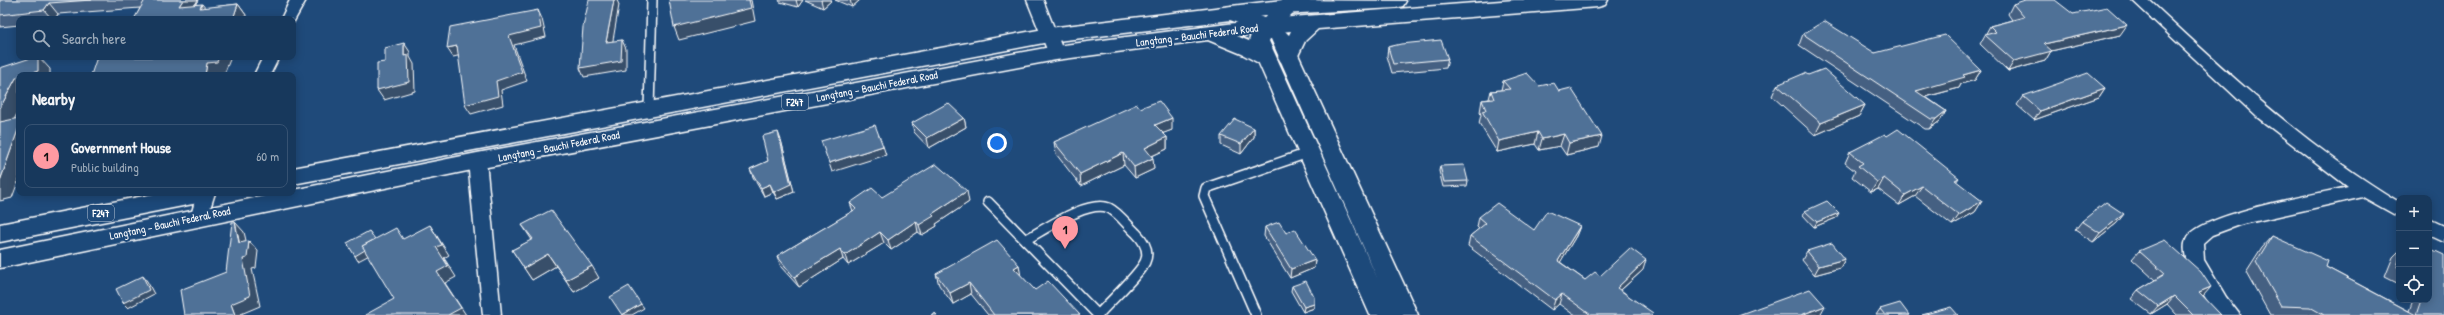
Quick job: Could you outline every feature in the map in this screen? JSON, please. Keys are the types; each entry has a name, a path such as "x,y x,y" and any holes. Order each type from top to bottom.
{"main road":[{"name":"Langtang - Bauchi Federal Road","path":"296,175 649,109 1052,44 1232,13 1290,6 1417,0"},
{"name":"Langtang - Bauchi Federal Road","path":"0,259 200,216 1052,44 1207,33 1313,22 1598,0"},
{"path":"1290,6 1266,26 1259,35 1259,41 1278,59 1406,315"},
{"path":"1232,13 1266,26"},
{"path":"1278,59 1296,38 1313,22"},
{"path":"1207,33 1278,59"},
{"path":"1278,59 1308,154 1382,315"},
{"name":"Langtang - Bauchi Federal Road","path":"0,233 188,196"}],"street":[{"path":"290,16 298,0"},
{"path":"1035,0 1052,44"},
{"path":"2140,0 2208,64 2277,124 2364,190 2396,208"},
{"path":"264,72 270,60"},
{"path":"477,161 492,315"},
{"path":"2231,315 2220,302 2195,261 2194,241 2206,230 2237,219 2364,190"},
{"path":"200,216 205,196"},
{"path":"2432,228 2444,235"}],"lane":[{"path":"649,109 652,0"},
{"path":"1256,315 1204,196 1206,188 1213,184 1308,154"},
{"path":"988,202 1098,315 1144,264 1148,254 1144,240 1108,208 1096,206 1084,209 1026,240"}],"building":[{"path":"0,0 92,0 49,3 44,10 0,15"},
{"path":"145,0 183,0 179,6 202,4 200,8 238,4 234,16 136,16"},
{"path":"589,0 614,0 606,42 622,40 621,61 580,68 583,27"},
{"path":"669,0 749,0 751,8 674,27"},
{"path":"2025,0 2055,0 2073,14 2107,7 2127,25 2044,44 2052,51 2014,61 1985,35 1996,32 1990,26 2024,17 2013,4"},
{"path":"538,10 541,28 509,36 522,72 496,81 498,96 465,105 457,46 447,48 450,27"},
{"path":"1824,21 1875,53 1945,35 1981,70 1963,75 1965,77 1916,91 1946,111 1936,119 1931,119 1803,34"},
{"path":"1441,40 1448,59 1393,64 1388,47 1401,44"},
{"path":"404,43 404,56 408,55 409,82 377,90 377,63 385,62 385,48"},
{"path":"25,60 38,60 38,71 16,72 16,78 0,108 0,68"},
{"path":"96,60 218,60 217,62 207,63 206,72 92,72"},
{"path":"1824,69 1865,105 1821,123 1777,85 1805,73 1808,75"},
{"path":"1527,73 1539,86 1554,83 1559,91 1571,88 1602,136 1569,143 1564,134 1542,139 1538,132 1499,141 1482,111 1486,110 1482,100 1494,99 1491,91 1510,89 1503,81"},
{"path":"2088,73 2105,88 2040,111 2023,96"},
{"path":"1159,101 1172,118 1155,125 1167,137 1145,148 1153,158 1134,167 1123,153 1080,174 1054,142 1137,104 1140,108"},
{"path":"948,103 964,118 927,138 912,123"},
{"path":"16,119 16,136 0,181 0,122"},
{"path":"1235,119 1254,128 1241,144 1221,136"},
{"path":"875,125 883,146 829,163 821,141"},
{"path":"1898,129 1959,178 1955,180 1982,201 1959,215 1922,186 1905,195 1884,178 1877,182 1858,166 1863,163 1850,152 1885,134 1887,136"},
{"path":"778,132 791,184 774,192 770,184 761,188 750,169 768,161 762,136"},
{"path":"936,164 967,191 932,214 934,216 919,225 916,221 888,240 880,232 845,255 840,249 794,277 777,256 856,209 850,203 872,188 882,197"},
{"path":"1464,165 1468,181 1444,182 1440,166"},
{"path":"1827,201 1839,213 1817,222 1805,211"},
{"path":"2106,202 2124,214 2100,233 2082,221"},
{"path":"1497,203 1534,230 1547,211 1580,226 1558,261 1585,280 1595,272 1600,276 1630,248 1646,260 1617,288 1653,313 1651,315 1591,315 1562,294 1555,300 1470,236 1486,223 1479,217"},
{"path":"551,210 592,266 566,280 548,254 524,268 512,250 533,239 522,225"},
{"path":"232,222 235,222 239,243 249,241 247,258 243,259 250,296 231,304 235,315 184,315 180,290 226,272"},
{"path":"1279,222 1286,233 1295,229 1315,260 1291,269 1265,227"},
{"path":"430,225 442,245 436,247 448,266 437,272 461,308 448,315 365,315 394,299 362,246 396,228 403,239"},
{"path":"369,231 375,239 362,246 365,250 355,256 347,243"},
{"path":"2272,236 2328,261 2326,267 2416,315 2324,315 2310,307 2281,306 2256,262"},
{"path":"997,240 1019,265 1014,268 1035,290 1048,281 1080,315 994,315 969,283 950,293 936,274"},
{"path":"2165,240 2201,272 2211,287 2199,292 2221,315 2193,315 2174,296 2158,306 2138,290 2165,274 2139,251"},
{"path":"1832,243 1845,259 1819,266 1807,251"},
{"path":"2432,249 2444,255 2444,315 2416,315 2420,303 2432,303"},
{"path":"143,276 149,290 123,303 116,289"},
{"path":"1306,281 1314,297 1314,304 1304,307 1292,286"},
{"path":"629,286 641,304 622,315 610,297"},
{"path":"1810,289 1825,306 1801,315 1738,315"},
{"path":"1900,303 1909,315 1885,315 1880,309"},
{"path":"1951,307 1958,315 1922,315"}],"place":[{"name":"Government House","path":"1065,249"}]}
